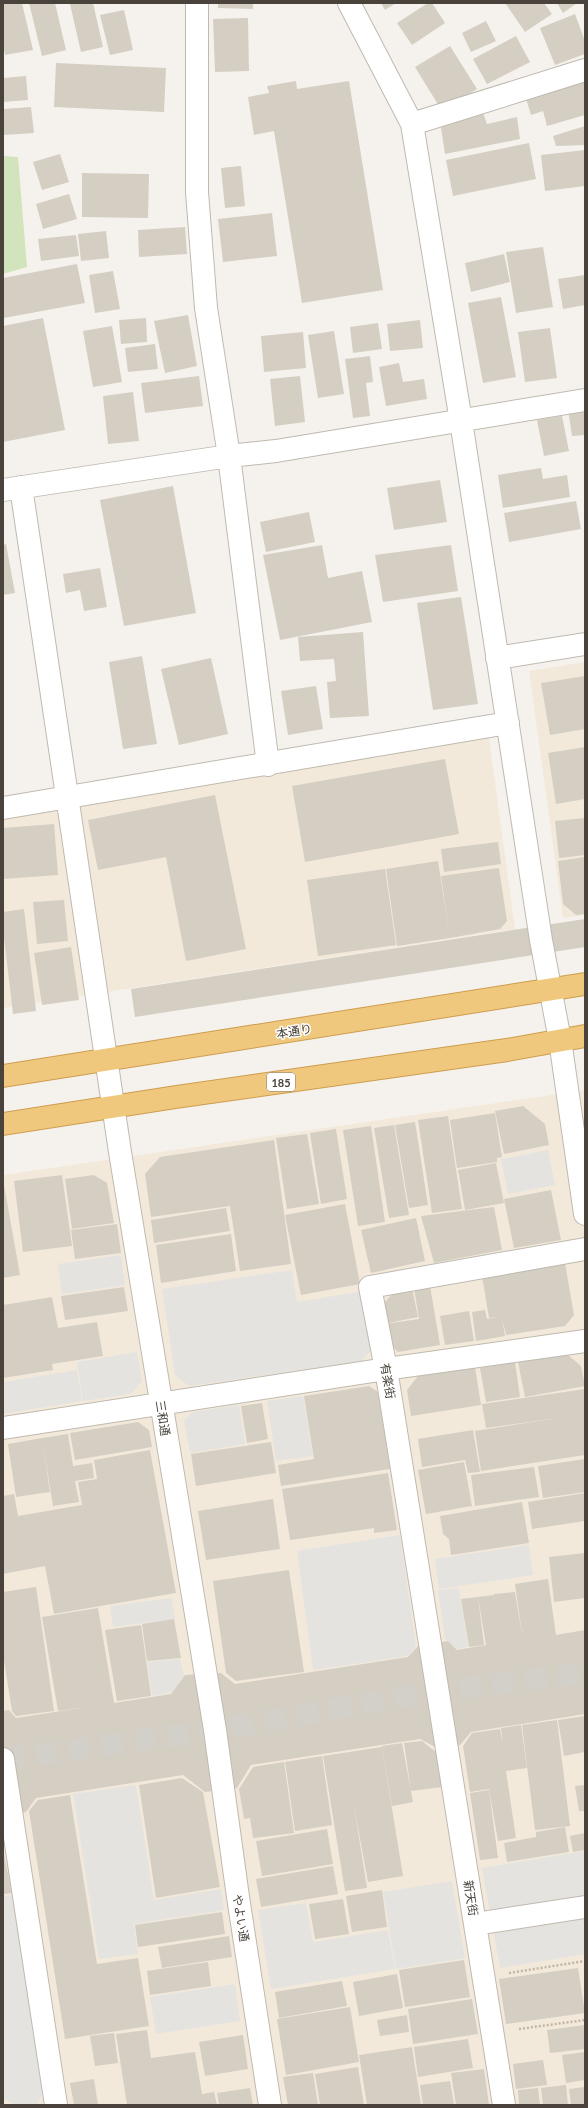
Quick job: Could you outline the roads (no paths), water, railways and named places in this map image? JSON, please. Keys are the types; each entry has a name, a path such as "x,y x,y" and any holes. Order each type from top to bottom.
{"highway":[{"name":"本通り","path":"3,1076 550,991 585,984"},
{"name":"185","path":"3,1124 114,1106 507,1050 585,1036"}],"street":[{"path":"198,3 197,192 206,308 229,456 268,765"},
{"path":"349,3 412,124 461,421 541,940 560,1040 585,1214"},
{"path":"412,124 585,70"},
{"path":"12,489 229,456 276,451 585,400"},
{"name":"三和通","path":"12,489 67,799 161,1404 215,1730"},
{"path":"497,658 585,644"},
{"path":"3,808 67,799 508,723"},
{"name":"有楽街","path":"438,1691 386,1369 370,1287 585,1249"},
{"path":"3,1428 386,1369 585,1341"},
{"name":"新天街","path":"438,1691 504,2105"},
{"name":"やよい通","path":"215,1730 238,1897 270,2105"},
{"path":"3,1759 56,2105"},
{"path":"475,1924 585,1907"}],"tunnel":[{"path":"3,1759 215,1730 438,1691 585,1673"}]}
